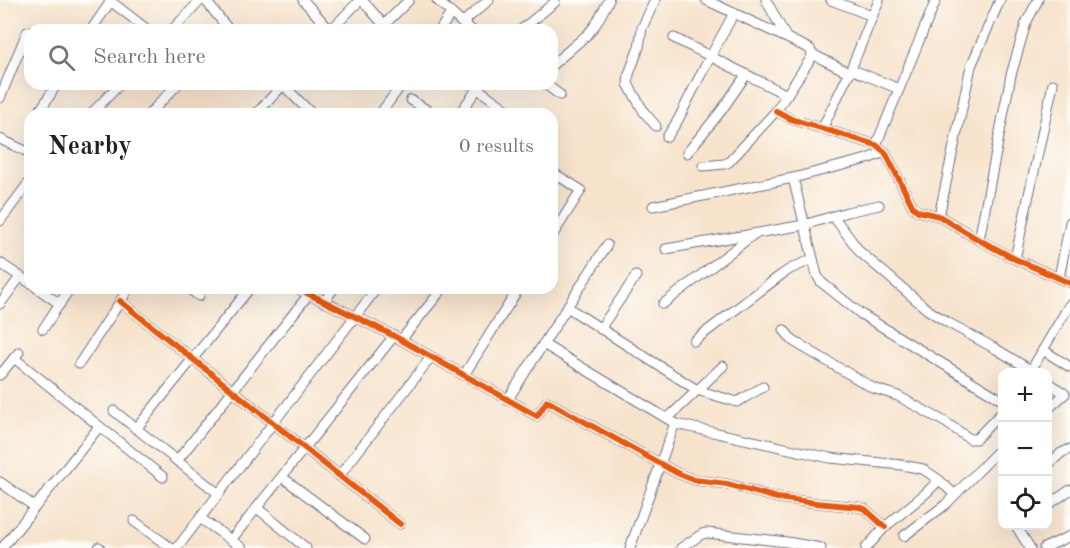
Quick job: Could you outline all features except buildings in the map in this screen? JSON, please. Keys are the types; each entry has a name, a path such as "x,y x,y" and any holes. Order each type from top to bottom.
{"street":[{"path":"303,0 325,24"},
{"path":"337,24 361,0 383,24"},
{"path":"385,24 409,0"},
{"path":"437,0 462,23 489,0"},
{"path":"558,60 588,34 609,0"},
{"path":"655,0 642,28 628,84 644,112 656,126"},
{"path":"706,0 810,49 812,54 899,90"},
{"path":"766,0 787,38"},
{"path":"831,0 872,16"},
{"path":"822,129 850,71 879,0"},
{"path":"876,145 936,0"},
{"path":"939,216 971,66 1000,0"},
{"path":"979,240 1011,75 1026,23 1038,0"},
{"path":"96,24 110,1 140,24"},
{"path":"179,24 207,1 224,24"},
{"path":"528,24 555,2"},
{"path":"444,24 451,13"},
{"path":"668,137 734,13"},
{"path":"674,38 787,95"},
{"path":"0,98 24,39"},
{"path":"703,166 729,162 776,111 812,54"},
{"path":"687,153 746,75"},
{"path":"1015,259 1053,84"},
{"path":"42,108 53,90"},
{"path":"98,108 114,90"},
{"path":"157,108 173,90"},
{"path":"261,108 278,90"},
{"path":"289,90 306,108"},
{"path":"384,108 398,90"},
{"path":"463,108 474,90"},
{"path":"481,90 505,108"},
{"path":"553,90 560,95"},
{"path":"411,100 424,108"},
{"path":"776,111 791,119 876,145 885,152 913,207 918,211 939,216 1015,259 1070,283"},
{"path":"0,138 24,150"},
{"path":"654,206 793,178 867,159 885,152"},
{"path":"558,176 582,190 558,227"},
{"path":"793,178 817,275 821,282 861,314 998,398"},
{"path":"0,221 24,189"},
{"path":"666,249 804,225 879,205"},
{"path":"834,216 860,252 928,309 1025,368"},
{"path":"1059,279 1068,245 1070,222"},
{"path":"663,304 755,234"},
{"path":"508,399 607,245"},
{"path":"694,341 781,275 813,259"},
{"path":"0,263 24,279"},
{"path":"600,329 636,276"},
{"path":"0,304 20,277"},
{"path":"46,294 60,304"},
{"path":"44,329 66,294"},
{"path":"79,364 125,294"},
{"path":"136,429 245,294"},
{"path":"177,461 309,294 398,338 537,416 547,400 677,473 694,480 727,484 777,498 859,507 865,509 885,527"},
{"path":"324,302 330,294"},
{"path":"177,548 372,294"},
{"path":"231,540 304,448 438,294"},
{"path":"464,375 515,294"},
{"path":"120,301 400,524"},
{"path":"1034,368 1070,304"},
{"path":"567,307 698,390 737,402 763,387"},
{"path":"784,330 793,342 873,388 898,396 917,406 970,439 976,439 998,416"},
{"path":"543,344 671,420 830,458 922,469 939,480 954,495"},
{"path":"1043,350 1070,367"},
{"path":"0,375 16,355 163,477"},
{"path":"339,477 431,357"},
{"path":"630,548 660,463 671,420 723,366"},
{"path":"1052,385 1065,394 1052,405"},
{"path":"114,411 219,494"},
{"path":"2,547 99,426"},
{"path":"1052,461 1070,449"},
{"path":"904,536 945,505 998,451"},
{"path":"282,477 365,539"},
{"path":"866,548 885,527 939,480"},
{"path":"0,482 35,507"},
{"path":"1052,502 1070,490"},
{"path":"257,508 306,548"},
{"path":"200,518 242,548"},
{"path":"134,521 171,548"},
{"path":"1019,530 1030,548"},
{"path":"681,548 707,533 774,544 821,548"},
{"path":"1044,548 1070,536"}],"cycle path":[{"path":"776,111 791,119 876,145 885,152 913,207 918,211 939,216 1015,259 1070,283"},
{"path":"309,294 394,336 537,416 547,401 677,473 694,480 727,484 777,498 859,507 865,509 885,527"},
{"path":"120,301 400,524"}]}
